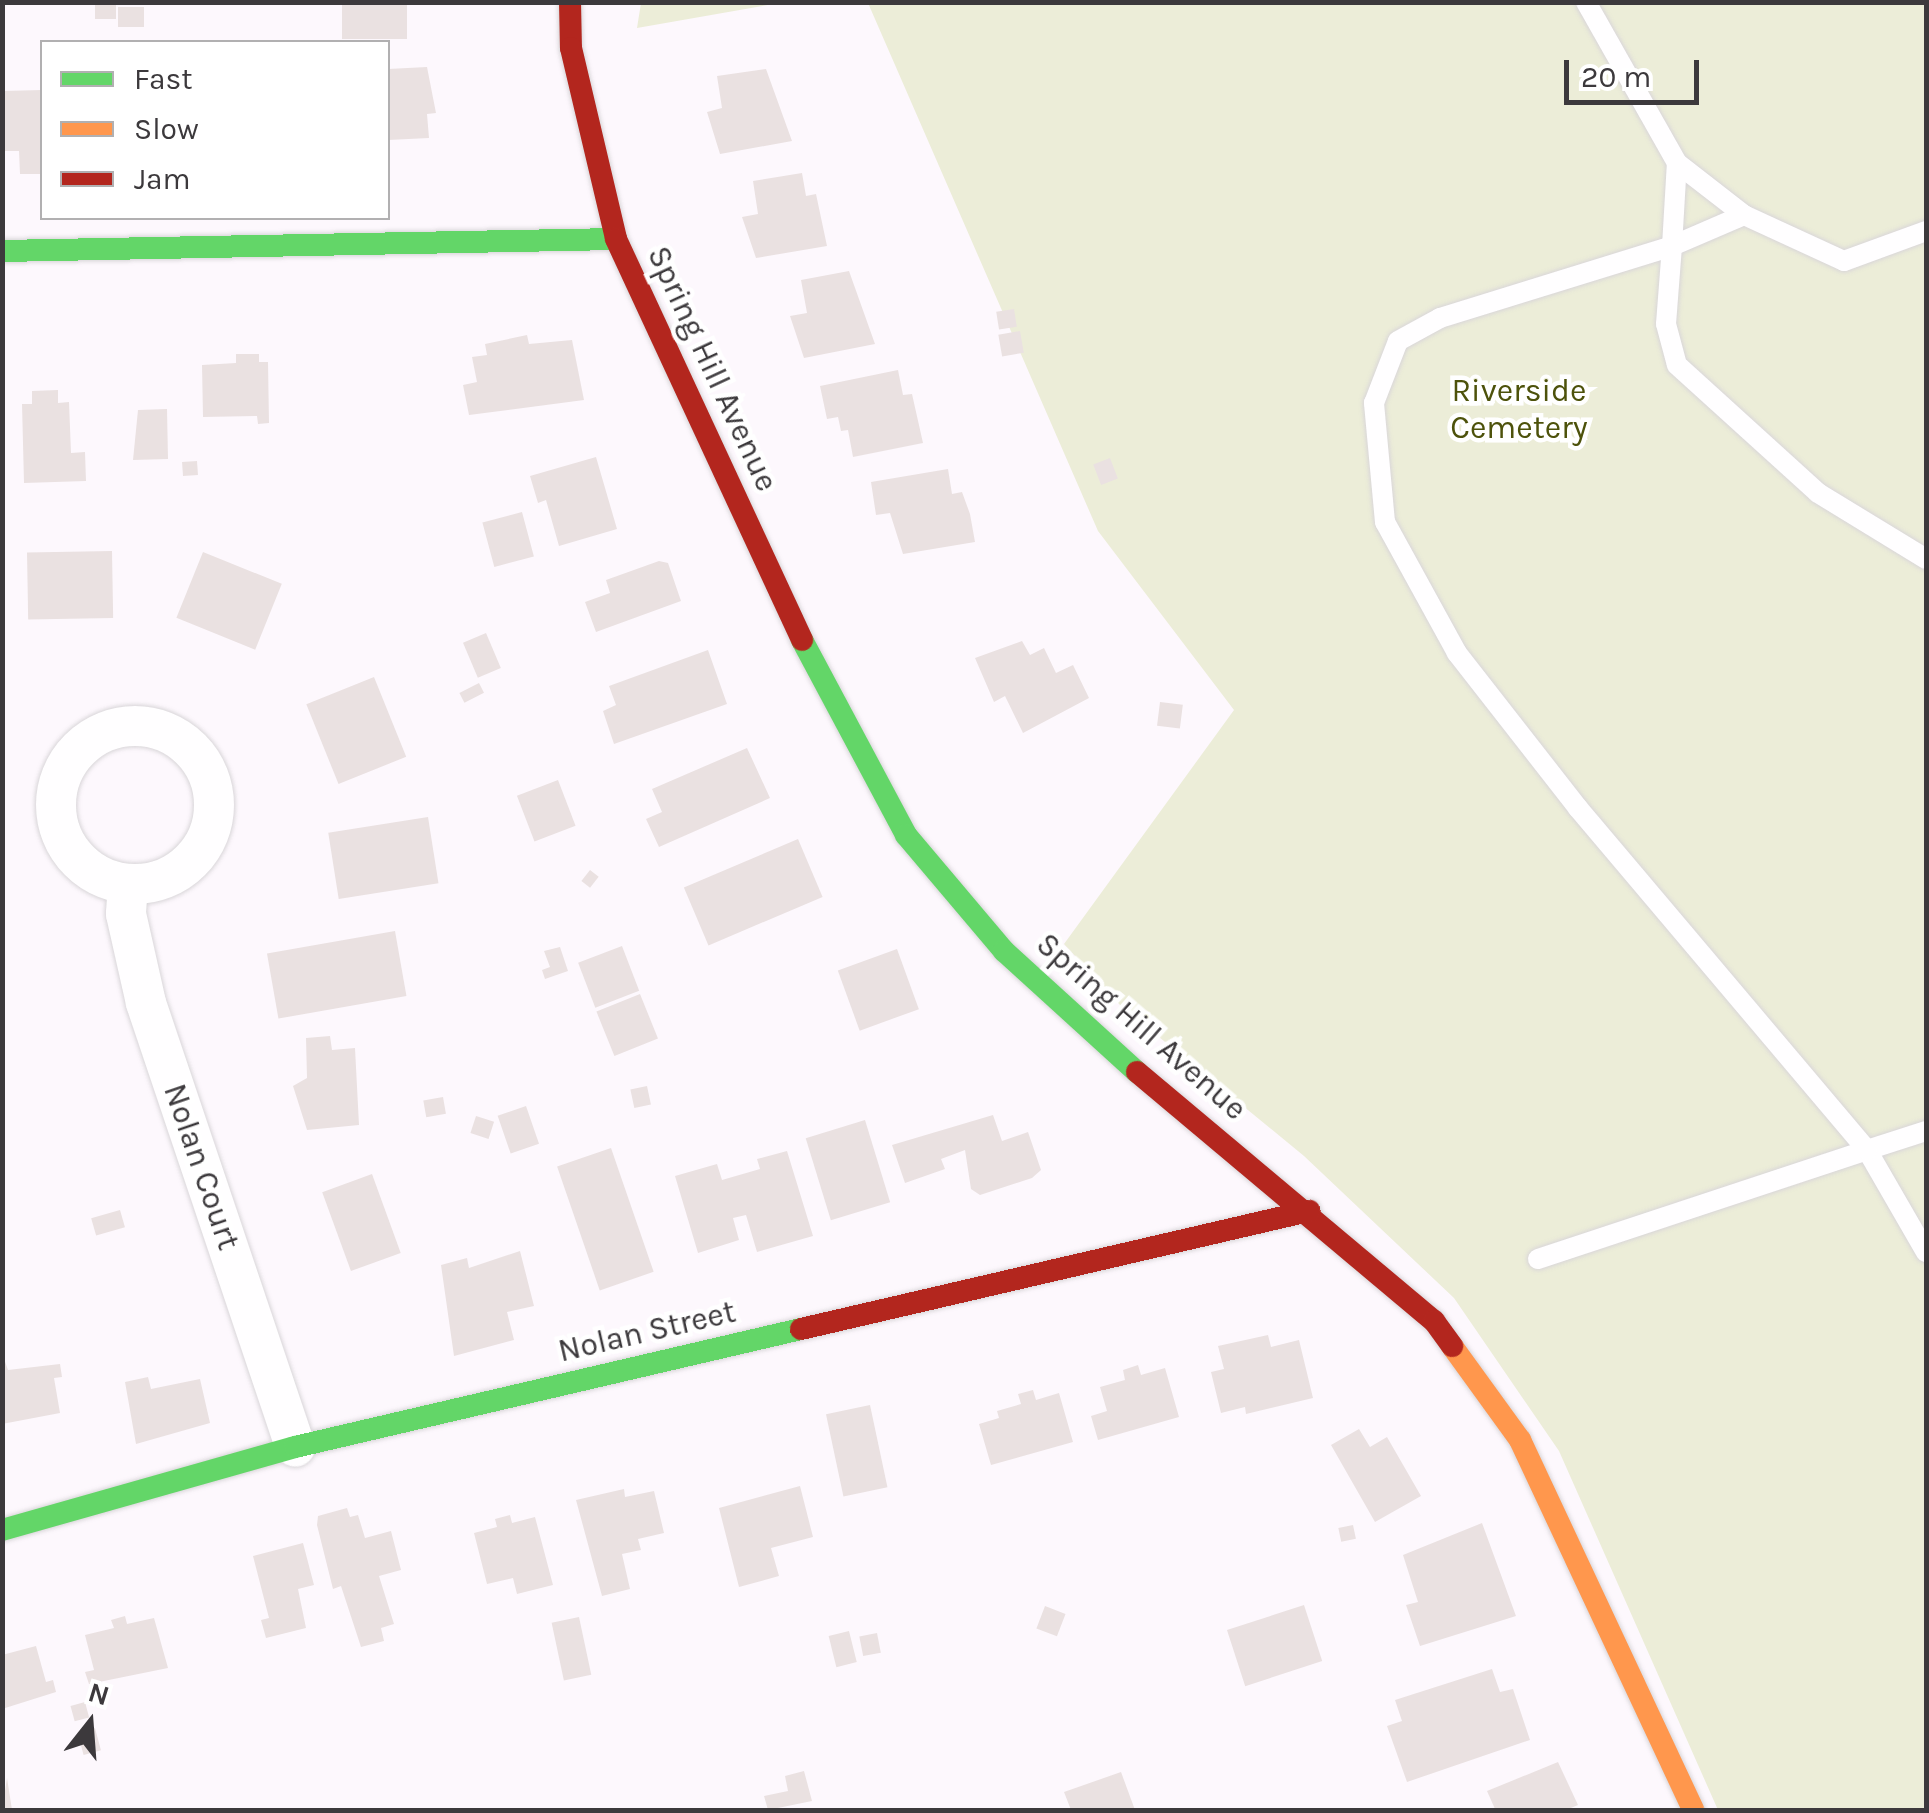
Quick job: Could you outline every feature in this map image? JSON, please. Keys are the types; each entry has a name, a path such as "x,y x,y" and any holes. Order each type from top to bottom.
{"street":[{"name":"Spring Hill Avenue","path":"570,2 571,48 616,239 822,682 906,834 1004,951 1079,1024 1309,1211 1434,1321 1520,1440 1693,1810"},
{"path":"2,251 616,239"},
{"name":"Nolan Court","path":"128,884 126,914 146,1003 295,1446"},
{"name":"Nolan Street","path":"2,1530 295,1446 1309,1211"}],"lane":[{"path":"1586,2 1677,163 1744,215 1844,261 1926,232"},
{"path":"1677,163 1666,324 1678,365 1818,493 1926,559"},
{"path":"1744,215 1672,246 1440,318 1398,341 1374,403 1384,522 1457,653 1578,808 1867,1150 1926,1252"},
{"path":"1538,1259 1926,1132"}],"green space":[{"path":"641,2 779,3 637,28"},
{"name":"Riverside Cemetery","path":"868,3 1926,3 1926,1810 1718,1810 1559,1451 1454,1298 1304,1156 1120,1005 1064,944 1234,710 1098,531"}],"building":[{"path":"95,2 116,2 116,19 95,19"},
{"path":"342,2 407,2 407,39 342,39"},
{"path":"118,7 144,7 144,27 118,27"},
{"path":"427,67 436,113 427,114 429,138 390,140 390,69"},
{"path":"766,69 792,141 720,154 707,112 722,108 717,76"},
{"path":"40,90 40,174 20,174 19,151 2,151 3,91"},
{"path":"802,173 806,196 816,194 827,246 756,258 742,217 758,214 753,181"},
{"path":"849,271 875,344 804,358 790,316 807,313 801,280"},
{"path":"1014,309 1017,327 999,330 996,312"},
{"path":"1020,331 1024,353 1002,356 998,335"},
{"path":"527,335 529,344 572,340 584,400 469,415 463,385 477,382 472,357 487,355 485,344"},
{"path":"236,354 259,354 259,362 268,362 269,423 258,424 257,416 203,417 202,365 236,363"},
{"path":"898,370 903,395 912,394 923,443 853,457 848,430 841,431 838,417 827,419 820,386"},
{"path":"58,390 58,403 69,402 71,453 85,452 86,481 24,483 22,404 32,404 32,391"},
{"path":"167,409 168,459 133,460 138,410"},
{"path":"596,457 617,529 559,546 546,500 538,503 530,476"},
{"path":"1110,458 1118,479 1101,485 1093,464"},
{"path":"197,461 198,475 183,476 182,462"},
{"path":"948,469 952,494 962,492 975,542 903,554 890,513 876,515 871,482"},
{"path":"522,512 534,556 494,567 482,523"},
{"path":"112,551 113,618 28,619 27,552"},
{"path":"203,552 282,584 255,650 176,618"},
{"path":"659,561 668,563 681,601 596,632 585,602 610,593 606,580"},
{"path":"486,633 501,668 478,678 463,643"},
{"path":"1022,641 1030,655 1044,648 1056,673 1073,665 1089,698 1023,733 1005,696 994,702 975,658"},
{"path":"708,650 727,704 614,744 603,711 616,705 609,686"},
{"path":"374,677 406,757 339,784 306,704"},
{"path":"479,683 484,693 464,703 459,693"},
{"path":"1160,702 1183,705 1180,729 1157,726"},
{"path":"747,748 770,798 659,847 646,819 662,812 652,789"},
{"path":"558,780 576,826 534,842 517,796"},
{"path":"428,817 438,883 339,899 328,833"},
{"path":"798,839 823,897 708,945 684,887"},
{"path":"590,870 599,877 590,888 581,881"},
{"path":"395,931 406,996 278,1019 267,954"},
{"path":"622,946 639,991 595,1008 578,963"},
{"path":"560,947 568,971 545,979 542,970 550,967 544,951"},
{"path":"897,949 919,1009 860,1031 838,971"},
{"path":"640,994 658,1039 614,1056 596,1012"},
{"path":"330,1036 332,1050 355,1048 359,1125 307,1130 293,1086 307,1078 306,1038"},
{"path":"647,1086 651,1105 634,1108 630,1090"},
{"path":"443,1097 446,1114 426,1117 423,1100"},
{"path":"526,1106 539,1144 511,1154 498,1116"},
{"path":"993,1115 1002,1141 1028,1132 1041,1170 1032,1178 980,1195 971,1189 965,1150 941,1159 945,1169 905,1183 892,1145"},
{"path":"476,1116 494,1122 489,1139 470,1133"},
{"path":"865,1120 890,1202 831,1220 806,1138"},
{"path":"611,1148 654,1272 600,1290 557,1167"},
{"path":"787,1151 813,1236 757,1252 746,1215 733,1218 739,1240 698,1253 675,1176 717,1164 722,1180 760,1169 757,1159"},
{"path":"372,1174 401,1253 351,1271 322,1192"},
{"path":"120,1210 125,1227 96,1236 91,1218"},
{"path":"520,1251 534,1306 507,1312 514,1340 454,1356 441,1265 467,1258 469,1268"},
{"path":"1268,1335 1271,1347 1299,1340 1313,1398 1246,1414 1245,1407 1221,1413 1211,1372 1224,1369 1218,1346"},
{"path":"2,1353 8,1370 60,1364 62,1377 54,1378 60,1413 2,1424"},
{"path":"1138,1365 1141,1375 1165,1368 1179,1417 1098,1440 1091,1416 1107,1411 1100,1387 1125,1380 1123,1370"},
{"path":"148,1377 151,1389 200,1379 210,1423 136,1444 125,1382"},
{"path":"1033,1390 1036,1400 1059,1393 1073,1442 991,1465 979,1424 999,1418 997,1411 1021,1404 1018,1394"},
{"path":"870,1405 887,1487 843,1497 826,1414"},
{"path":"1359,1429 1370,1447 1387,1437 1421,1496 1375,1522 1331,1445"},
{"path":"800,1486 813,1537 771,1548 779,1576 739,1587 719,1508"},
{"path":"624,1489 625,1497 654,1491 664,1533 638,1539 641,1550 622,1554 630,1589 602,1596 576,1500"},
{"path":"347,1508 350,1517 358,1515 365,1538 391,1531 401,1570 379,1576 394,1624 381,1628 384,1641 361,1647 341,1586 333,1589 317,1525 318,1516"},
{"path":"510,1515 512,1523 535,1517 553,1585 517,1594 513,1578 487,1584 474,1533 497,1527 495,1519"},
{"path":"1482,1523 1516,1616 1420,1646 1406,1605 1418,1602 1403,1555"},
{"path":"1353,1525 1356,1539 1341,1542 1338,1528"},
{"path":"303,1543 314,1585 298,1589 306,1628 266,1638 261,1620 269,1618 253,1556"},
{"path":"1304,1605 1322,1661 1245,1686 1227,1630"},
{"path":"1045,1606 1066,1614 1057,1636 1036,1628"},
{"path":"125,1616 127,1624 154,1618 168,1668 89,1684 85,1672 94,1670 85,1635 114,1628 111,1620"},
{"path":"579,1617 591,1675 564,1681 552,1623"},
{"path":"849,1631 857,1662 836,1667 829,1636"},
{"path":"877,1633 881,1653 863,1656 859,1636"},
{"path":"36,1646 46,1682 53,1680 56,1692 2,1709 2,1655"},
{"path":"1492,1669 1500,1692 1513,1689 1530,1740 1407,1782 1387,1726 1402,1721 1395,1700"},
{"path":"85,1702 89,1717 75,1721 71,1706"},
{"path":"95,1728 101,1750 84,1755 78,1733"},
{"path":"1558,1762 1578,1805 1566,1810 1495,1809 1487,1791"},
{"path":"804,1771 812,1801 768,1810 764,1796 788,1791 785,1776"},
{"path":"1121,1772 1135,1810 1071,1810 1064,1792"},
{"path":"7,1778 12,1810 2,1810"}],"traffic: fast":[{"path":"2,251 616,239"},
{"path":"802,640 906,835 1004,951 1137,1072"},
{"path":"2,1530 295,1447 801,1329"}],"traffic: slow":[{"path":"1452,1346 1520,1440 1693,1810"}],"traffic: jam":[{"path":"570,2 571,48 616,239 802,640"},
{"path":"1137,1072 1434,1321 1452,1346"},
{"path":"801,1329 1309,1211"}]}
